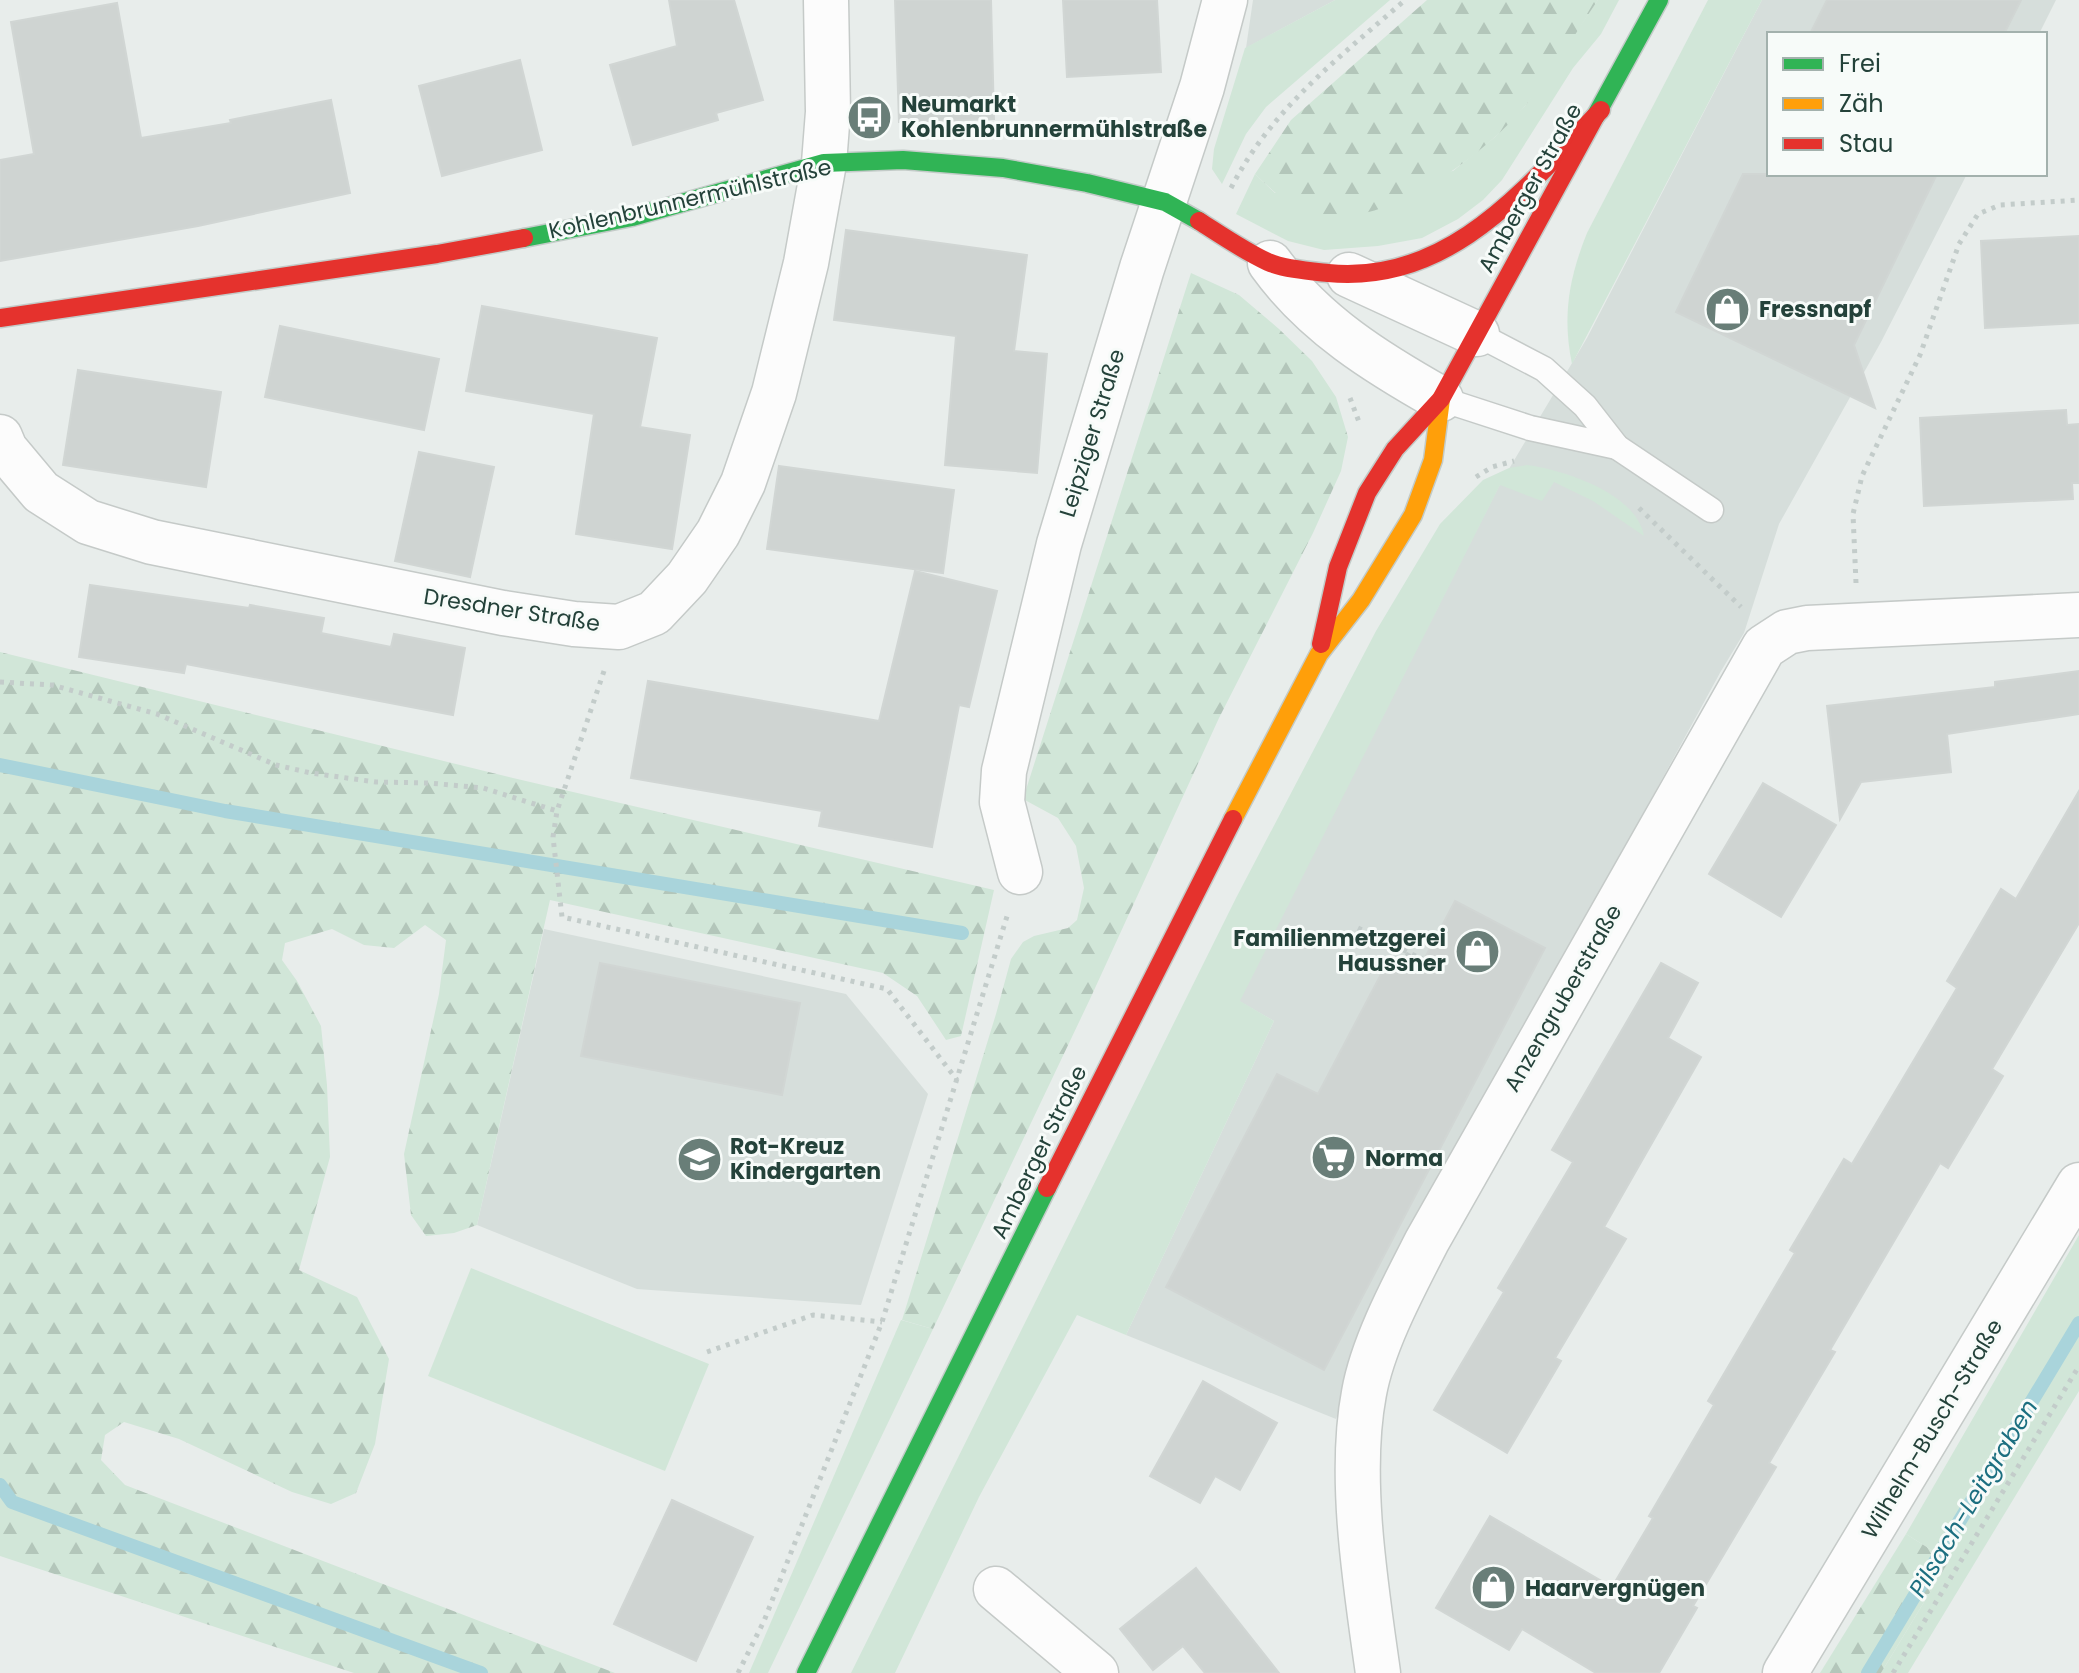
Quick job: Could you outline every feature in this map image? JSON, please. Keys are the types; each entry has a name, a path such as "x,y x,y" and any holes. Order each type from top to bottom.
{"main road":[{"name":"Amberger Straße","path":"1319,654 1338,567 1376,476 1409,432 1441,399 1659,0"},
{"name":"Kohlenbrunnermühlstraße","path":"0,318 437,254 632,217 824,163 903,160 1003,168 1087,183 1165,202 1270,263 1349,275 1375,274 1444,250 1478,230 1521,193 1601,110"},
{"name":"Amberger Straße","path":"806,1673 1186,909 1319,654 1361,600 1413,515 1433,460 1441,399"}],"street":[{"name":"Dresdner Straße","path":"0,437 5,449 41,492 88,522 152,542 503,613 574,624 619,627 654,613 687,578 718,533 743,483 774,393 806,263 824,163 828,112 826,0"},
{"name":"Leipziger Straße","path":"1020,872 1002,802 1004,771 1059,544 1202,87 1225,0"},
{"name":"Kohlenbrunnermühlstraße","path":"1270,263 1311,310 1368,356 1441,399"},
{"name":"Kohlenbrunnermühlstraße","path":"1349,275 1477,334"},
{"path":"1772,640 1787,632 1807,628 2079,615"},
{"name":"Anzengruberstraße","path":"1378,1673 1359,1491 1358,1431 1364,1389 1381,1340 1401,1291 1456,1187 1745,678 1764,647 1772,640"},
{"name":"Wilhelm-Busch-Straße","path":"1785,1673 2079,1185"},
{"path":"996,1589 1096,1673"}],"lane":[{"name":"Kohlenbrunnermühlstraße","path":"1477,334 1522,356 1564,384 1617,447 1711,510"},
{"name":"Kohlenbrunnermühlstraße","path":"1441,399 1530,428 1617,447"}],"path":[{"path":"1214,230 1224,200 1236,178 1283,111 1301,91 1405,0"},
{"path":"1857,626 1853,514 1862,476 1920,355 1959,244 1978,214 2000,205 2079,200"},
{"path":"1471,481 1492,467 1523,460"},
{"path":"1632,503 1711,576 1772,640"},
{"path":"619,627 557,811 553,837 562,917 887,989 958,1081"},
{"path":"0,682 52,685 157,714 276,765 376,782 483,788 557,811"},
{"path":"738,1673 764,1621 882,1322 1020,872"},
{"path":"1358,928 1424,960"},
{"path":"1402,965 1409,953"},
{"path":"707,1352 813,1315 882,1322"},
{"path":"1893,1673 2079,1366"}],"shaded area":[{"path":"1253,0 1335,0 1246,48"},
{"path":"1762,0 2056,0 2040,32 1767,32 1767,176 1966,176 1881,342 1779,524 1744,633 1383,1284 1336,1419 1126,1335 1274,1021 1239,1001 1500,484 1587,338"},
{"name":"Rot-Kreuz Kindergarten","path":"544,929 846,994 928,1094 861,1305 637,1289 477,1225"}],"green space":[{"path":"1335,0 1390,0 1266,107 1246,134 1222,184 1212,169 1214,149 1245,48"},
{"path":"1427,0 1598,0 1525,106 1483,148 1455,169 1393,204 1361,214 1331,217 1297,208 1255,174 1291,120"},
{"path":"1598,0 1619,0 1601,34 1573,68 1502,180 1458,219 1422,238 1378,246 1324,250 1288,241 1236,214 1255,174 1275,193 1453,171 1495,137 1525,106"},
{"path":"1708,0 1762,0 1572,364 1568,330 1569,297 1587,233"},
{"path":"1191,273 1239,295 1312,361 1336,397 1348,437 1341,471 1219,718 933,1329 902,1320 1011,959 1023,942 1034,936 1068,928 1077,920 1084,888 1076,846 1058,818 1023,799"},
{"path":"1527,465 1560,472 1614,496 1639,521 1644,536 1593,501 1554,482 1542,501 1500,485 1240,1001 1274,1021 1126,1335 1077,1315 979,1497 895,1673 851,1673 1236,898 1376,631 1440,524 1483,480 1509,468"},
{"path":"0,652 513,778 994,890 961,1036 946,1040 917,996 883,973 550,900 477,1225 454,1233 426,1236 411,1215 404,1154 439,994 446,940 425,925 394,948 364,945 332,929 285,943 282,960 321,1026 327,1085 330,1157 299,1270 357,1297 389,1359 375,1444 356,1493 331,1504 292,1492 179,1439 124,1422 105,1435 101,1460 125,1485 615,1673 354,1673 0,1556"},
{"path":"2079,1235 2079,1391 1908,1673 1881,1673 1949,1561 1906,1534"},
{"path":"471,1268 709,1364 665,1471 428,1376"},
{"path":"901,1320 933,1329 768,1673 749,1673"},
{"path":"1906,1534 1949,1561 1881,1673 1820,1673"}],"building":[{"path":"669,0 734,0 763,100 716,113 718,120 633,145 610,65 677,46"},
{"path":"895,0 991,0 994,119 899,122"},
{"path":"1063,0 1157,0 1161,72 1067,77"},
{"path":"1827,0 2021,0 2005,32 1811,32"},
{"path":"117,3 141,138 231,123 230,120 331,100 350,193 198,226 0,261 0,160 34,154 11,22"},
{"path":"520,60 542,150 442,176 419,86"},
{"path":"1743,174 1936,176 1854,345 1875,408 1676,312"},
{"path":"846,230 1027,255 1014,351 1047,354 1037,473 945,465 956,336 834,320"},
{"path":"2079,236 2079,323 1985,328 1981,241"},
{"path":"482,306 657,338 640,427 690,435 672,549 576,534 594,414 466,391"},
{"path":"280,326 439,359 424,430 265,397"},
{"path":"78,370 221,392 206,487 63,465"},
{"path":"2066,410 2067,425 2079,424 2079,483 2072,483 2073,499 1924,506 1920,418"},
{"path":"419,452 494,467 470,577 395,561"},
{"path":"779,466 954,490 943,573 767,549"},
{"path":"915,571 997,591 969,707 959,705 932,847 819,826 822,811 631,778 648,681 879,721"},
{"path":"90,585 249,608 250,605 324,618 321,633 391,647 394,634 465,648 453,715 186,664 184,673 79,657"},
{"path":"2079,671 2079,714 1947,734 1951,772 1861,782 1840,819 1827,706 1995,687 1995,682"},
{"path":"1763,783 1836,825 1781,917 1709,874"},
{"path":"2079,791 2079,923 1992,1069 2003,1076 1948,1168 1940,1163 1830,1350 1835,1352 1769,1463 1776,1467 1693,1606 1697,1608 1659,1673 1596,1673 1522,1629 1509,1650 1436,1608 1490,1516 1612,1587 1653,1518 1649,1516 1714,1405 1708,1401 1795,1253 1790,1250 1844,1159 1852,1164 1957,988 1947,981 2001,889 2016,899"},
{"name":"Norma","path":"1455,901 1545,948 1324,1370 1166,1287 1277,1074 1318,1094 1389,959 1417,973"},
{"path":"600,963 800,1003 782,1095 581,1056"},
{"path":"1661,963 1698,983 1668,1038 1701,1057 1604,1227 1626,1239 1555,1358 1561,1361 1507,1453 1434,1410 1504,1292 1498,1288 1573,1162 1552,1150"},
{"path":"1203,1381 1277,1423 1240,1490 1215,1476 1200,1503 1150,1476"},
{"path":"672,1500 753,1537 696,1661 614,1624"},
{"path":"1196,1568 1279,1673 1205,1673 1183,1646 1153,1670 1120,1629"}],"waterway":[{"path":"0,765 225,811 962,933"},
{"name":"Pilsach-Leitgraben","path":"1868,1673 2079,1323"},
{"path":"0,1485 12,1502 481,1673"}],"traffic: fast":[{"path":"1595,117 1659,0"},
{"path":"524,238 632,217 824,163 903,160 1003,168 1087,183 1165,202 1199,221"},
{"path":"806,1673 1047,1188"}],"traffic: slow":[{"path":"1233,819 1319,654 1361,600 1413,515 1433,460 1441,399"}],"traffic: jam":[{"path":"1199,221 1259,258 1289,268 1328,273 1371,273 1411,264 1448,248 1481,226 1513,199 1601,110"},
{"path":"1321,644 1338,567 1367,493 1395,449 1441,399 1595,117"},
{"path":"0,318 437,254 524,238"},
{"path":"1047,1188 1233,819"}],"place":[{"name":"Neumarkt Kohlenbrunnermühlstraße","path":"870,117"},
{"name":"Fressnapf","path":"1728,309"},
{"name":"Familienmetzgerei Haussner","path":"1477,951"},
{"name":"Norma","path":"1334,1158"},
{"name":"Rot-Kreuz Kindergarten","path":"699,1159"},
{"name":"Haarvergnügen","path":"1494,1588"}]}
